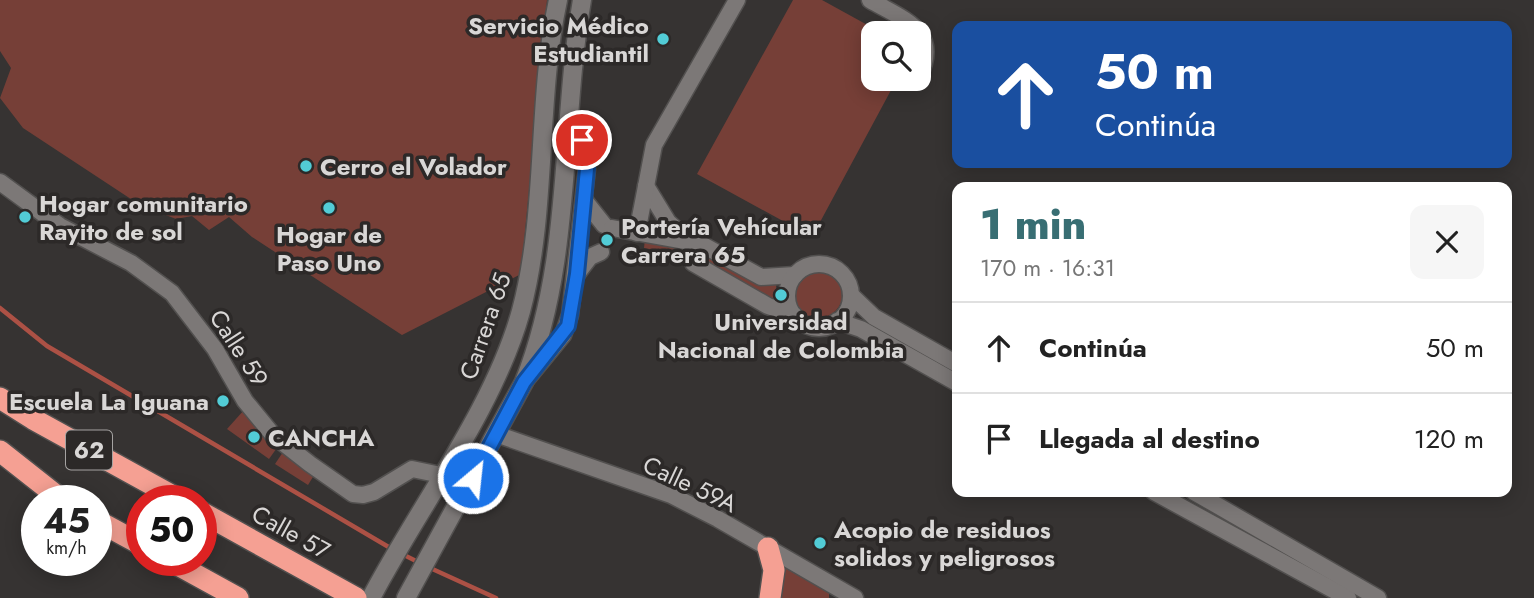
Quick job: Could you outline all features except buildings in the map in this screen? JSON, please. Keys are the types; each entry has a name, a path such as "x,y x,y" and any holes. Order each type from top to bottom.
{"highway":[{"name":"62","path":"0,398 153,485"},
{"name":"62","path":"0,451 43,485"},
{"name":"Calle 57","path":"217,521 356,598"},
{"path":"768,548 774,570 771,598"},
{"path":"198,576 238,598"}],"main road":[{"name":"Carrera 65","path":"371,598 473,420 503,360 528,282 558,0"},
{"path":"407,597 524,382 538,346 553,285 582,0"},
{"path":"470,484 490,431 487,426 473,420"}],"street":[{"path":"637,233 653,145 737,0"},
{"path":"870,0 906,21"},
{"path":"524,382 568,326 585,201 585,150 570,122"},
{"name":"Calle 59","path":"0,182 60,226 131,263 172,293 215,349 245,401 273,435 353,494 374,492 412,469 439,479"},
{"path":"646,186 668,222 690,242"},
{"path":"585,201 608,227 709,248 754,275 778,278 794,275 816,264 833,267 846,280 851,295 874,317 952,361"},
{"path":"577,274 590,257 601,252"},
{"path":"693,263 768,306 816,327 837,321 847,310 851,295"},
{"path":"793,316 787,295 794,275"},
{"path":"837,321 861,329 952,380"},
{"name":"Calle 59A","path":"496,434 671,495 855,598"},
{"path":"1162,497 1348,598"},
{"path":"1203,497 1378,598"}],"shaded area":[{"name":"Cerro el Volador","path":"0,0 547,0 521,274 402,335 252,237 229,217 209,230 192,216 176,219 140,205 23,128 0,98 11,68 0,51"},
{"path":"793,0 822,0 861,21 861,91 891,91 812,237 697,174"},
{"path":"645,238 701,248 776,283 777,302 697,258 644,248"},
{"path":"818,268 835,276 843,293 835,310 818,318 801,310 793,293 801,276"},
{"name":"CANCHA","path":"244,410 279,445 269,459 227,429"},
{"path":"283,452 316,472 308,485 275,464"},
{"path":"779,563 829,589 829,598 779,598 782,587"}],"waterway":[{"path":"0,308 47,346 392,549"},
{"path":"400,553 420,563"},
{"path":"428,567 496,598"}],"place":[{"name":"Servicio Médico Estudiantil","path":"663,39"},
{"name":"Cerro el Volador","path":"306,166"},
{"name":"Hogar de Paso Uno","path":"329,208"},
{"name":"Hogar comunitario Rayito de sol","path":"25,217"},
{"name":"Portería Vehícular Carrera 65","path":"607,240"},
{"name":"Universidad Nacional de Colombia","path":"781,295"},
{"name":"Escuela La Iguana","path":"223,401"},
{"name":"CANCHA","path":"254,437"},
{"name":"Acopio de residuos solidos y peligrosos","path":"820,543"}],"route":[{"path":"473,478 524,382 568,326 585,201 587,169 582,140"}]}
